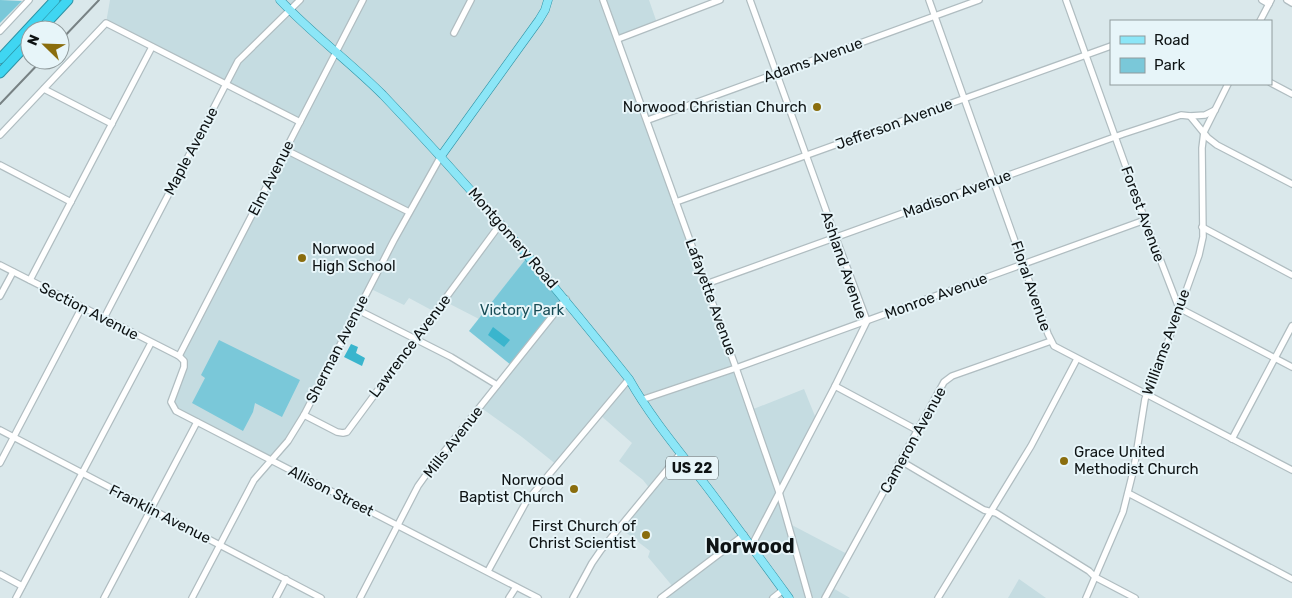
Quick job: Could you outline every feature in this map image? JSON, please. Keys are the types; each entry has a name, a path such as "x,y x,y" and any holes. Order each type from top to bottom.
{"highway":[{"path":"0,59 55,0"},
{"path":"49,20 68,0"},
{"path":"0,74 20,52"}],"main road":[{"name":"Montgomery Road","path":"280,0 373,85 441,156 566,299 628,379 680,454 752,545 789,598"},
{"name":"Sherman Avenue","path":"441,156 546,10 548,0"}],"street":[{"path":"0,31 29,0"},
{"name":"Maple Avenue","path":"104,318 242,57 300,0"},
{"name":"Elm Avenue","path":"179,356 363,0"},
{"path":"454,33 471,0"},
{"name":"Lafayette Avenue","path":"603,0 648,120 779,492 809,598"},
{"path":"618,39 720,0"},
{"name":"Ashland Avenue","path":"750,0 867,320 835,386 752,545"},
{"name":"Floral Avenue","path":"929,0 1051,342 1060,350 1292,470"},
{"name":"Adams Avenue","path":"648,120 979,0"},
{"name":"Forest Avenue","path":"1066,0 1145,220 1179,308"},
{"path":"1261,20 1270,2 1262,0"},
{"path":"1287,0 1292,3"},
{"path":"0,135 106,23 300,122"},
{"name":"Jefferson Avenue","path":"676,202 1110,46"},
{"path":"30,280 152,47"},
{"path":"1272,84 1292,94"},
{"name":"Williams Avenue","path":"1086,598 1123,512 1135,463 1142,408 1199,255 1203,237 1202,148 1204,132 1228,85"},
{"path":"44,89 112,124"},
{"name":"Madison Avenue","path":"706,284 1175,116 1205,115 1215,110"},
{"path":"1190,116 1208,138 1217,145 1292,184"},
{"path":"286,150 409,212"},
{"name":"Sherman Avenue","path":"192,598 254,480 288,441 304,415 409,212 441,156"},
{"path":"0,165 71,202"},
{"name":"Monroe Avenue","path":"641,400 736,368 1145,220"},
{"name":"Lawrence Avenue","path":"304,415 337,432 347,432 501,223"},
{"path":"1202,228 1292,275"},
{"name":"Section Avenue","path":"0,265 179,356"},
{"path":"0,296 13,272"},
{"name":"Mills Avenue","path":"360,598 418,486 566,299"},
{"path":"0,463 82,308"},
{"path":"1179,308 1292,367"},
{"path":"358,310 452,357 497,385"},
{"path":"1232,439 1292,326"},
{"name":"Cameron Avenue","path":"825,598 944,382 948,378 1051,342"},
{"path":"16,598 151,343"},
{"name":"Allison Street","path":"179,356 184,361 184,367 172,398 172,404 176,411 538,598"},
{"path":"938,598 1031,446 1077,359"},
{"path":"488,572 526,502 628,379"},
{"path":"835,386 917,430"},
{"path":"104,598 197,422"},
{"name":"Franklin Avenue","path":"0,430 321,598"},
{"path":"573,598 601,550 680,454"},
{"path":"901,461 990,512 996,513 1089,571 1095,577 1135,598"},
{"path":"1128,492 1292,579"},
{"path":"661,598 744,535"},
{"path":"0,574 22,586"},
{"path":"276,598 286,579"},
{"path":"510,598 516,587"},
{"path":"772,598 782,590"}],"shaded area":[{"path":"110,0 649,0 657,23 618,39 751,410 804,389 817,421 779,492 788,523 849,555 831,587 850,598 661,598 674,588 648,557 650,551 620,528 651,490 643,480 619,461 632,443 599,414 557,465 480,407 566,299 529,256 479,319 444,301 435,312 409,298 404,305 369,288 304,415 270,460 176,411 172,404 184,367 179,356 300,122 106,23"},
{"path":"493,327 510,340 504,347 488,335"},
{"path":"351,344 358,347 356,353 365,358 362,366 344,357"},
{"path":"1019,579 1046,598 1008,598"}],"green space":[{"path":"0,0 22,1 0,23"},
{"name":"Victory Park","path":"529,255 566,299 512,366 469,331"},
{"path":"219,340 300,380 282,417 255,403 253,412 243,431 192,403 205,378 201,375"}],"railway":[{"path":"70,30 99,0"},
{"path":"0,104 32,70"}],"place":[{"name":"Norwood Christian Church","path":"817,107"},
{"name":"Norwood High School","path":"302,258"},
{"name":"Grace United Methodist Church","path":"1064,461"},
{"name":"Norwood Baptist Church","path":"574,489"},
{"name":"First Church of Christ Scientist","path":"646,535"}],"district":[{"name":"Norwood","path":"750,546"}]}
